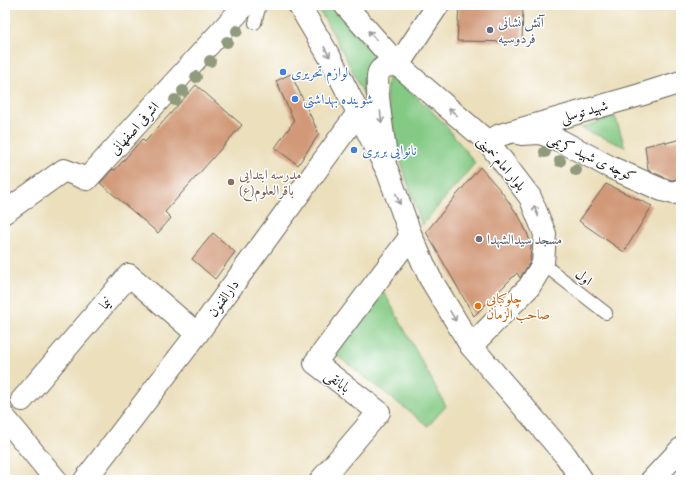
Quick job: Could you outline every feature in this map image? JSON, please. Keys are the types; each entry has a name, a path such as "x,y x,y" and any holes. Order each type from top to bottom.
{"street":[{"path":"299,5 332,61 388,172 412,236 430,278 471,346 566,456 582,480"},
{"name":"بلوار امام خمینی","path":"345,5 398,65 494,139 530,197 545,234 543,264 529,287 471,346"},
{"path":"388,172 378,92 378,73 382,68 388,65 398,65 438,5"},
{"name":"اشرفی اصفهانی","path":"5,212 64,170 88,179 250,14"},
{"name":"شهید توسلی","path":"494,139 681,82"},
{"name":"دارالفنون","path":"85,480 197,334 358,113"},
{"name":"کوچه ی شهید کریمی","path":"494,139 540,133 561,141 610,167 662,190 673,193 681,190"},
{"path":"610,167 681,208"},
{"name":"بابانقی","path":"321,480 379,412 315,363 412,236"},
{"name":"نیما","path":"22,400 129,275 197,334"},
{"path":"5,418 56,480"},
{"path":"652,480 681,449"}],"lane":[{"path":"250,14 260,5"},
{"name":"اول","path":"543,264 606,313"}],"green space":[{"path":"316,5 330,5 379,61 374,116 354,73"},
{"path":"394,75 443,122 475,163 422,225 400,160 386,95 388,78"},
{"path":"615,116 625,147 581,128"},
{"path":"384,292 446,406 428,426 335,354"}],"building":[{"name":"آتش نشانی فردوسیه","path":"459,5 523,5 522,42 457,41"},
{"path":"291,74 319,134 298,165 275,148 294,121 276,81"},
{"path":"196,85 242,125 165,212 171,218 158,233 100,183 113,169 115,170 142,139 145,142"},
{"path":"681,139 681,178 672,180 648,170 645,146"},
{"name":"مسجد سیدالشهدا","path":"480,167 501,191 520,218 531,244 530,262 520,278 517,273 474,316 426,232"},
{"path":"606,184 652,206 624,252 579,221"},
{"path":"213,233 235,252 215,279 192,259"}],"place":[{"name":"آتش نشانی فردوسیه","path":"490,30"},
{"name":"لوازم تحریری","path":"283,72"},
{"name":"شوینده بهداشتی","path":"295,99"},
{"name":"نانوایی بربری","path":"354,150"},
{"name":"مدرسه ابتدایی باقرالعلوم(ع)","path":"231,182"},
{"name":"مسجد سیدالشهدا","path":"479,239"},
{"name":"چلوکبابی صاحب الزمان","path":"478,306"}]}
